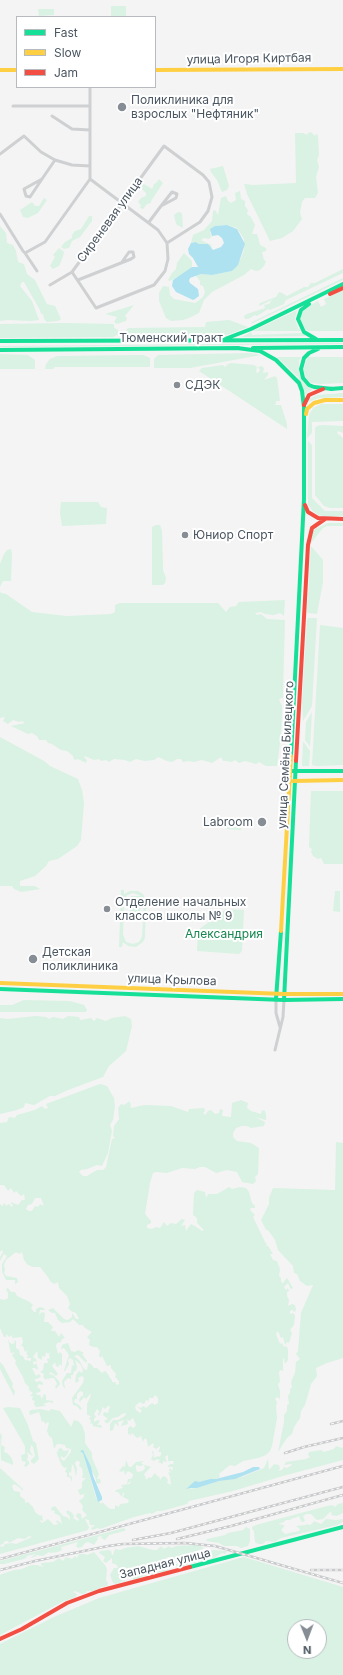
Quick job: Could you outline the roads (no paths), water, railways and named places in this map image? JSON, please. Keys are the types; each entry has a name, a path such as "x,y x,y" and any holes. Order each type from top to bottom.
{"main road":[{"name":"улица Игоря Киртбая","path":"156,70 343,69"},
{"path":"0,70 16,70"},
{"path":"208,341 227,339 235,336 343,284"},
{"path":"320,340 312,338 304,332 300,324 299,314 305,306 343,288"},
{"name":"Тюменский тракт","path":"0,341 343,340"},
{"name":"Тюменский тракт","path":"0,350 343,347"},
{"name":"улица Семёна Билецкого","path":"238,348 260,351 276,360 299,383 302,391 304,407 304,499 289,790 276,999"},
{"path":"322,348 313,350 304,358 301,364 303,378 309,385 343,388"},
{"path":"304,407 307,397 313,392 333,388"},
{"path":"304,420 307,409 314,403 325,400 343,400"},
{"path":"304,499 308,512 313,516 325,519 343,519"},
{"name":"улица Семёна Билецкого","path":"284,1000 308,544 312,528 325,519"},
{"path":"290,771 343,772"},
{"path":"289,781 343,780"},
{"name":"улица Крылова","path":"0,983 277,994 343,994"},
{"name":"улица Крылова","path":"0,989 284,1000 343,999"},
{"name":"Западная улица","path":"0,1640 22,1630 67,1603 100,1591 343,1527"}],"street":[{"path":"26,253 45,242 90,179 90,88"},
{"path":"13,106 90,106"},
{"path":"52,116 72,129 90,130"},
{"path":"0,154 24,136 41,152 55,160 72,165 90,166"},
{"name":"Сиреневая улица","path":"50,285 72,272 164,146 203,175 209,182 212,197 208,211 200,222 167,243"},
{"path":"42,179 24,189 24,194 30,197 55,160"},
{"path":"72,272 96,308 154,285 165,271 168,259 167,243 162,234 149,222 90,179"},
{"path":"149,222 161,206 172,192 177,194 176,198 161,206"},
{"path":"0,214 22,251 26,253 37,271"},
{"path":"78,280 122,262"},
{"name":"улица Семёна Билецкого","path":"275,1050 280,1027 276,1013 276,999"},
{"path":"280,1027 284,1000"}],"water":[{"path":"227,225 237,229 245,244 238,265 232,271 212,275 201,274 190,278 190,283 198,289 199,296 193,300 176,292 172,286 173,280 192,267 198,267 189,254 188,249 191,243 196,242 199,244 208,244 213,250 221,247 224,243 222,238 218,235 212,236 210,229 215,226"},
{"path":"83,1450 102,1497 102,1500 98,1502 83,1453 80,1451"},
{"path":"253,1467 259,1467 260,1469 235,1479 219,1481 197,1488 186,1489 195,1481 199,1482 216,1479 243,1472"}],"railway":[{"path":"331,1424 343,1421"},
{"path":"285,1453 343,1438"},
{"path":"0,1559 343,1466"},
{"path":"133,1540 171,1533 343,1487"},
{"path":"177,1539 231,1526 343,1495"},
{"path":"0,1570 108,1546 123,1544 185,1543 215,1546 343,1583"},
{"path":"311,1570 343,1570"}],"place":[{"name":"Поликлиника для взрослых \"Нефтяник\"","path":"122,107"},
{"name":"СДЭК","path":"177,385"},
{"name":"Юниор Спорт","path":"185,535"},
{"name":"Labroom","path":"262,822"},
{"name":"Отделение начальных классов школы № 9","path":"107,909"},
{"name":"Детская поликлиника","path":"33,959"}],"park label":[{"name":"Александрия","path":"224,934"}]}
